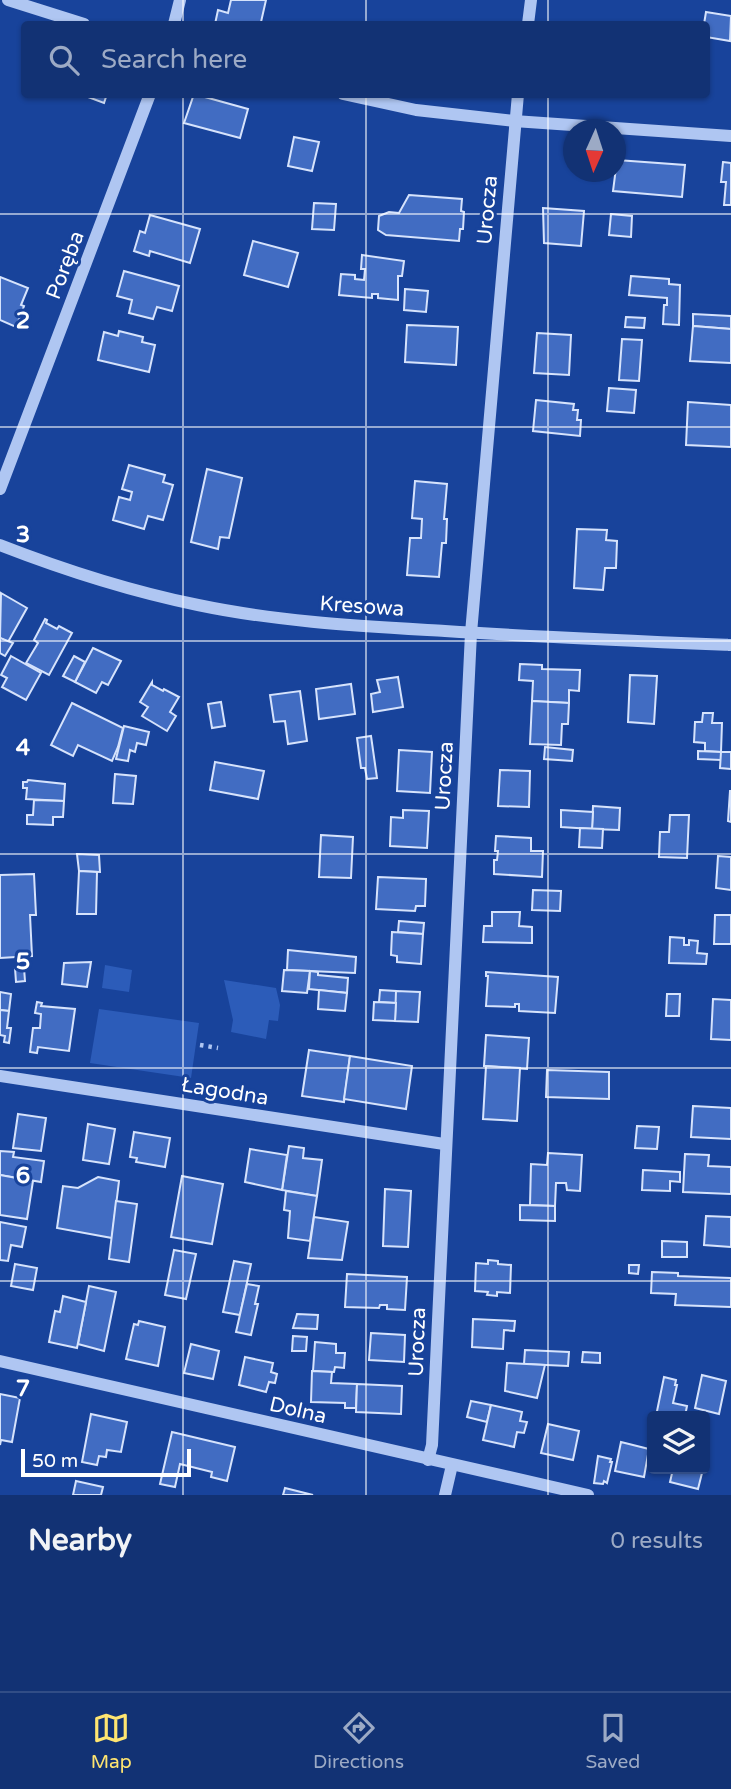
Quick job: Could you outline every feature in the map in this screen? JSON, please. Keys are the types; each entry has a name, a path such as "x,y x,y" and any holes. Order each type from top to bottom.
{"street":[{"path":"8,0 74,21"},
{"path":"175,21 180,0"},
{"path":"528,21 531,0"},
{"name":"Poręba","path":"0,489 148,98"},
{"path":"361,98 416,110 514,121 731,136"},
{"name":"Urocza","path":"428,1460 432,1445 444,1144 471,633 517,98"},
{"name":"Kresowa","path":"0,545 94,578 200,605 333,625 731,645"},
{"name":"Łagodna","path":"0,1076 444,1144"},
{"name":"Dolna","path":"0,1361 588,1495"},
{"path":"445,1495 452,1465"}],"path":[{"path":"200,1045 218,1048"}],"shaded area":[{"path":"105,965 132,970 129,992 102,988"},
{"path":"224,980 276,988 280,1005 278,1021 269,1020 266,1039 231,1032 233,1020"},
{"path":"99,1009 199,1023 191,1078 90,1063"}],"building":[{"path":"231,0 266,0 261,21 216,21 218,10 228,13"},
{"path":"706,12 731,16 730,41 710,38 710,21 704,21"},
{"path":"91,98 106,98 104,103"},
{"path":"193,98 208,98 248,109 240,138 184,123"},
{"path":"294,137 319,142 312,171 288,166"},
{"path":"626,161 685,165 682,197 613,191 614,182 626,182"},
{"path":"723,162 731,163 731,205 724,205 726,182 721,182"},
{"path":"409,195 462,199 463,229 460,229 459,241 386,235 378,230 379,216 389,212 399,213"},
{"path":"314,203 336,204 334,230 312,229"},
{"path":"543,208 584,211 581,246 544,243"},
{"path":"611,214 632,216 631,237 609,235"},
{"path":"150,215 200,229 190,263 150,251 149,256 134,251 140,231 145,233"},
{"path":"253,241 298,253 288,287 244,275"},
{"path":"362,255 404,261 402,276 398,276 398,300 378,298 378,294 372,294 372,298 339,295 341,274 355,275 355,279 364,280 365,269 361,269"},
{"path":"124,271 179,286 172,311 157,307 153,319 129,313 132,300 117,296"},
{"path":"631,276 669,279 669,284 680,285 679,325 663,324 667,298 629,295"},
{"path":"0,277 28,288 16,327 0,320"},
{"path":"405,289 428,291 426,312 404,310"},
{"path":"693,314 731,316 731,329 693,326"},
{"path":"626,317 645,318 644,328 625,327"},
{"path":"407,325 458,327 456,365 405,362"},
{"path":"693,326 731,329 731,363 690,361"},
{"path":"119,331 143,337 142,342 155,345 149,372 98,360 104,332 118,336"},
{"path":"537,333 571,335 569,375 534,373"},
{"path":"622,339 642,340 639,381 619,380"},
{"path":"609,388 636,390 634,413 607,411"},
{"path":"536,400 574,404 573,410 578,410 577,420 581,420 580,436 533,431"},
{"path":"688,402 731,405 731,447 686,445"},
{"path":"129,465 165,475 163,482 173,485 163,520 148,516 144,529 113,520 119,497 130,500 132,492 122,489"},
{"path":"207,469 242,478 229,538 220,537 218,549 191,542"},
{"path":"415,481 447,484 444,519 447,519 446,543 442,543 439,577 407,575 410,538 421,538 422,519 412,518"},
{"path":"577,529 607,530 606,540 617,541 616,568 605,568 603,590 574,588"},
{"path":"1,593 27,608 8,642 0,638"},
{"path":"45,619 46,623 57,629 59,626 72,633 49,675 26,663 38,643 34,640"},
{"path":"0,638 13,643 5,656 0,653"},
{"path":"93,648 121,661 108,685 102,682 96,693 75,682"},
{"path":"11,656 41,673 26,700 2,687 7,678 1,675"},
{"path":"74,656 85,662 75,682 63,676"},
{"path":"520,664 542,665 542,669 580,670 579,691 569,690 569,703 532,701 533,681 519,680"},
{"path":"630,675 657,676 654,724 628,722"},
{"path":"398,677 403,707 373,712 371,694 380,692 377,680"},
{"path":"152,682 152,685 179,697 170,712 176,716 167,731 142,716 148,707 140,702"},
{"path":"351,684 355,714 319,719 316,689"},
{"path":"300,691 307,741 288,744 285,721 274,722 270,695"},
{"path":"532,701 569,703 568,724 562,724 561,745 530,744"},
{"path":"221,702 225,726 212,728 208,704"},
{"path":"72,703 123,728 112,761 78,745 73,756 51,745"},
{"path":"703,713 713,713 712,723 722,723 721,752 705,751 705,743 694,742 695,722 702,722"},
{"path":"124,726 149,732 146,745 137,743 135,752 130,750 128,761 116,759"},
{"path":"371,736 377,778 367,779 365,768 361,768 357,738"},
{"path":"545,747 573,750 572,761 544,759"},
{"path":"399,750 432,752 430,793 397,791"},
{"path":"698,751 721,752 721,760 698,759"},
{"path":"721,752 731,752 731,769 720,768"},
{"path":"215,762 264,771 258,799 210,790"},
{"path":"500,770 530,771 529,807 498,806"},
{"path":"115,774 136,776 133,804 113,803"},
{"path":"28,780 65,784 64,801 26,799 27,788 23,788 23,782"},
{"path":"731,791 731,822 728,821"},
{"path":"34,800 64,801 63,817 53,817 53,825 27,824 27,815 33,815"},
{"path":"593,806 620,808 619,830 592,829"},
{"path":"403,810 429,811 427,848 390,846 391,817 403,818"},
{"path":"561,810 593,812 592,829 561,827"},
{"path":"670,815 689,815 687,858 659,857 660,832 669,832"},
{"path":"580,828 603,829 602,848 579,847"},
{"path":"321,835 353,837 351,878 319,877"},
{"path":"496,836 531,838 531,851 543,851 542,877 494,874 494,860 497,860 498,851 495,851"},
{"path":"77,854 99,855 100,872 79,871"},
{"path":"718,856 731,857 731,890 716,888"},
{"path":"79,871 97,872 96,914 77,914"},
{"path":"34,874 36,915 30,915 32,956 0,958 0,875"},
{"path":"378,877 426,879 425,906 416,906 415,911 376,909"},
{"path":"533,890 561,891 560,911 532,910"},
{"path":"492,912 520,912 519,926 532,927 532,943 483,942 484,926 492,926"},
{"path":"715,915 731,915 731,944 714,944"},
{"path":"399,921 424,923 423,934 398,932"},
{"path":"392,932 423,934 421,964 397,962 397,956 391,955"},
{"path":"670,937 684,938 684,945 689,945 689,940 698,941 697,953 707,954 706,964 669,963"},
{"path":"288,950 356,957 355,973 287,970"},
{"path":"91,962 87,987 62,984 64,963"},
{"path":"15,968 24,968 25,981 16,982"},
{"path":"284,970 310,971 307,993 282,991"},
{"path":"310,971 318,972 318,975 348,978 347,993 309,989"},
{"path":"486,972 558,977 555,1013 519,1011 519,1004 515,1004 515,1007 486,1006"},
{"path":"319,990 347,993 345,1011 318,1009"},
{"path":"380,990 396,991 396,1003 379,1002"},
{"path":"396,991 420,992 418,1022 395,1021"},
{"path":"0,992 11,994 9,1011 0,1010"},
{"path":"667,994 680,994 679,1016 666,1016"},
{"path":"713,999 731,1000 731,1040 711,1039"},
{"path":"37,1002 42,1003 41,1006 75,1009 69,1051 38,1047 37,1053 30,1052 33,1028 40,1028 41,1014 35,1013"},
{"path":"374,1002 396,1003 395,1021 373,1020"},
{"path":"0,1010 9,1011 9,1043 4,1042 5,1036 0,1035"},
{"path":"486,1035 529,1038 527,1069 484,1066"},
{"path":"309,1050 350,1056 344,1102 302,1096"},
{"path":"350,1056 412,1066 406,1109 344,1099"},
{"path":"486,1066 520,1068 517,1121 483,1119"},
{"path":"547,1070 609,1072 609,1099 546,1097"},
{"path":"693,1106 731,1108 731,1139 691,1137"},
{"path":"18,1114 46,1118 41,1151 13,1148"},
{"path":"88,1124 115,1129 109,1164 83,1160"},
{"path":"637,1126 659,1127 657,1149 635,1148"},
{"path":"134,1132 170,1138 165,1167 136,1162 137,1158 130,1157"},
{"path":"289,1146 304,1148 303,1158 322,1160 317,1196 282,1190"},
{"path":"250,1149 287,1155 282,1190 245,1182"},
{"path":"0,1151 14,1152 13,1157 44,1161 41,1182 0,1175"},
{"path":"548,1153 582,1155 580,1191 567,1190 566,1183 556,1183 555,1206 530,1205 531,1164 547,1165"},
{"path":"685,1154 709,1155 708,1166 731,1167 731,1194 683,1192"},
{"path":"643,1170 680,1172 680,1182 670,1181 670,1191 642,1190"},
{"path":"0,1175 33,1181 27,1219 0,1215"},
{"path":"182,1176 223,1184 212,1244 171,1237"},
{"path":"98,1177 119,1181 112,1238 57,1228 63,1186 78,1188"},
{"path":"385,1189 411,1191 408,1247 383,1246"},
{"path":"286,1191 317,1196 310,1241 288,1238 290,1211 284,1210"},
{"path":"116,1201 137,1204 129,1262 109,1259"},
{"path":"520,1205 555,1206 555,1221 520,1220"},
{"path":"706,1216 731,1217 731,1247 704,1245"},
{"path":"314,1217 348,1222 342,1260 308,1258"},
{"path":"0,1222 26,1227 22,1247 11,1245 8,1261 0,1260"},
{"path":"662,1241 687,1242 687,1257 662,1257"},
{"path":"174,1250 196,1254 186,1299 165,1295"},
{"path":"488,1260 511,1265 510,1293 497,1292 497,1296 475,1291 476,1263 488,1264"},
{"path":"234,1261 251,1264 240,1315 223,1312"},
{"path":"15,1264 37,1268 33,1290 11,1286"},
{"path":"629,1265 639,1265 638,1274 629,1273"},
{"path":"652,1272 731,1278 731,1307 675,1305 676,1294 651,1293"},
{"path":"347,1274 407,1277 405,1310 387,1309 387,1305 380,1305 379,1308 345,1307"},
{"path":"247,1284 259,1286 251,1335 236,1332"},
{"path":"89,1286 116,1292 104,1351 78,1344"},
{"path":"63,1296 86,1302 77,1348 49,1342 55,1311 60,1312"},
{"path":"297,1314 318,1315 317,1329 293,1328"},
{"path":"473,1319 515,1321 514,1331 504,1330 503,1349 472,1347"},
{"path":"139,1321 165,1327 158,1366 126,1359 134,1324 138,1325"},
{"path":"371,1333 405,1335 404,1362 369,1360"},
{"path":"293,1336 307,1337 306,1351 292,1351"},
{"path":"315,1342 336,1344 336,1353 345,1353 344,1368 335,1367 334,1372 313,1371"},
{"path":"191,1344 219,1351 213,1379 184,1373"},
{"path":"525,1350 569,1352 568,1366 524,1364"},
{"path":"583,1352 600,1353 600,1363 582,1362"},
{"path":"245,1357 273,1363 271,1372 277,1374 275,1383 269,1382 266,1392 239,1385"},
{"path":"507,1363 545,1365 537,1398 505,1391"},
{"path":"312,1371 332,1372 331,1383 357,1384 356,1408 345,1408 345,1403 311,1402"},
{"path":"702,1375 726,1381 719,1414 695,1408"},
{"path":"664,1377 676,1380 673,1403 687,1406 686,1411 657,1411"},
{"path":"357,1384 402,1386 401,1414 356,1412"},
{"path":"0,1394 20,1398 12,1442 1,1440 0,1445"},
{"path":"471,1401 491,1405 487,1422 467,1417"},
{"path":"491,1405 522,1412 520,1421 527,1422 524,1433 517,1432 514,1447 483,1440"},
{"path":"91,1414 127,1422 121,1452 107,1450 106,1457 99,1456 97,1465 82,1462"},
{"path":"548,1424 579,1431 573,1460 541,1453"},
{"path":"172,1432 235,1447 227,1481 211,1477 212,1472 180,1464 175,1487 160,1484"},
{"path":"621,1442 647,1448 644,1477 615,1471"},
{"path":"598,1456 611,1459 612,1462 607,1483 594,1483"},
{"path":"672,1474 702,1474 698,1489 670,1482"},
{"path":"76,1481 103,1487 101,1495 73,1495"},
{"path":"285,1488 313,1495 283,1495"}]}
